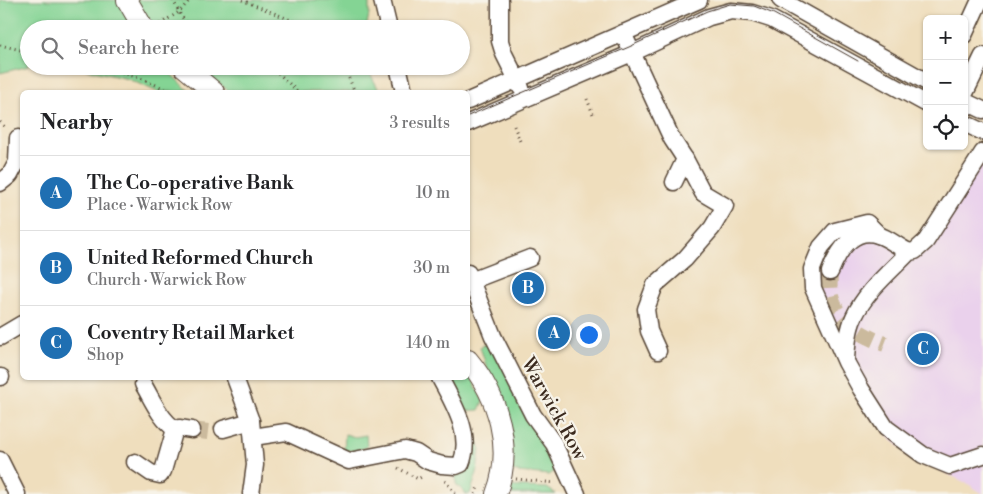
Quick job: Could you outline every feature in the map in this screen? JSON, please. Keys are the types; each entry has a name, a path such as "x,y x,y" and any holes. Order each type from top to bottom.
{"main road":[{"path":"127,0 145,20"},
{"path":"194,75 212,90"},
{"path":"470,361 493,400 500,421 504,450 498,486"}],"street":[{"path":"382,0 387,20"},
{"path":"500,0 500,41 504,54 525,98"},
{"path":"470,100 699,0"},
{"path":"781,0 923,80"},
{"path":"968,26 980,0"},
{"path":"470,122 632,53 709,17 731,11 761,15 923,102"},
{"path":"623,33 672,139 703,193 725,206 712,228 685,259 655,285 646,309 649,331 658,351"},
{"path":"968,87 983,56"},
{"path":"400,75 404,90"},
{"path":"968,103 983,110"},
{"path":"968,125 983,132"},
{"path":"0,184 10,175 17,162 18,138"},
{"path":"846,362 848,337 854,317 884,276 926,241 983,152"},
{"path":"674,182 685,159"},
{"path":"0,184 8,184 20,177"},
{"path":"879,235 867,223 835,231 821,248 812,269 813,288 846,362 886,428 924,455 950,466 983,455"},
{"path":"830,272 836,255 845,244 856,236 868,232 879,235 912,251"},
{"path":"470,278 530,258"},
{"name":"Warwick Row","path":"470,284 493,336 533,415 554,444 574,486"},
{"path":"0,338 20,325"},
{"path":"236,380 252,429 256,465 251,494"},
{"path":"223,429 286,432 349,462 405,450 416,453 428,461 456,466 461,464 463,459 464,439 461,418 441,380"},
{"path":"143,384 170,426 175,429 192,430"},
{"path":"135,462 151,473 162,474 175,429"},
{"path":"0,460 17,494"}],"path":[{"path":"173,0 185,20"},
{"path":"164,20 179,12 190,0"},
{"path":"242,0 291,20"},
{"path":"0,45 20,50"},
{"path":"129,75 168,90"},
{"path":"280,75 296,90"},
{"path":"347,75 354,90"},
{"path":"587,99 593,114"},
{"path":"514,126 520,141"},
{"path":"498,486 562,484 574,486"}],"shaded area":[{"path":"983,159 983,494 981,494 968,484 908,454 887,435 824,324 809,305 806,281 810,258 836,222 856,219 912,248"}],"green space":[{"path":"0,0 369,0 368,20 20,20 20,68 0,73"},
{"path":"111,75 172,75 188,90 153,90 128,79"},
{"path":"208,75 371,75 379,90 227,90"},
{"path":"490,341 550,446 558,469 549,475 508,471 494,384 480,347"},
{"path":"470,374 483,401 479,410 463,411 445,380 470,380"},
{"path":"467,424 473,424 480,448 477,473 470,494 466,494 456,484 456,471"},
{"path":"345,434 355,437 366,435 367,447 359,450 344,451"},
{"path":"505,486 547,488 556,494 502,494"}],"tunnel":[{"path":"830,272 830,289 833,302 843,319 858,331 885,344"},
{"path":"192,430 208,432 223,429"}],"tram line":[{"path":"470,115 629,47 707,11 730,4 754,6 774,14 858,61"}],"place":[{"name":"United Reformed Church","path":"528,288"},
{"name":"The Co-operative Bank","path":"554,333"},
{"name":"Coventry Retail Market","path":"923,349"}]}
